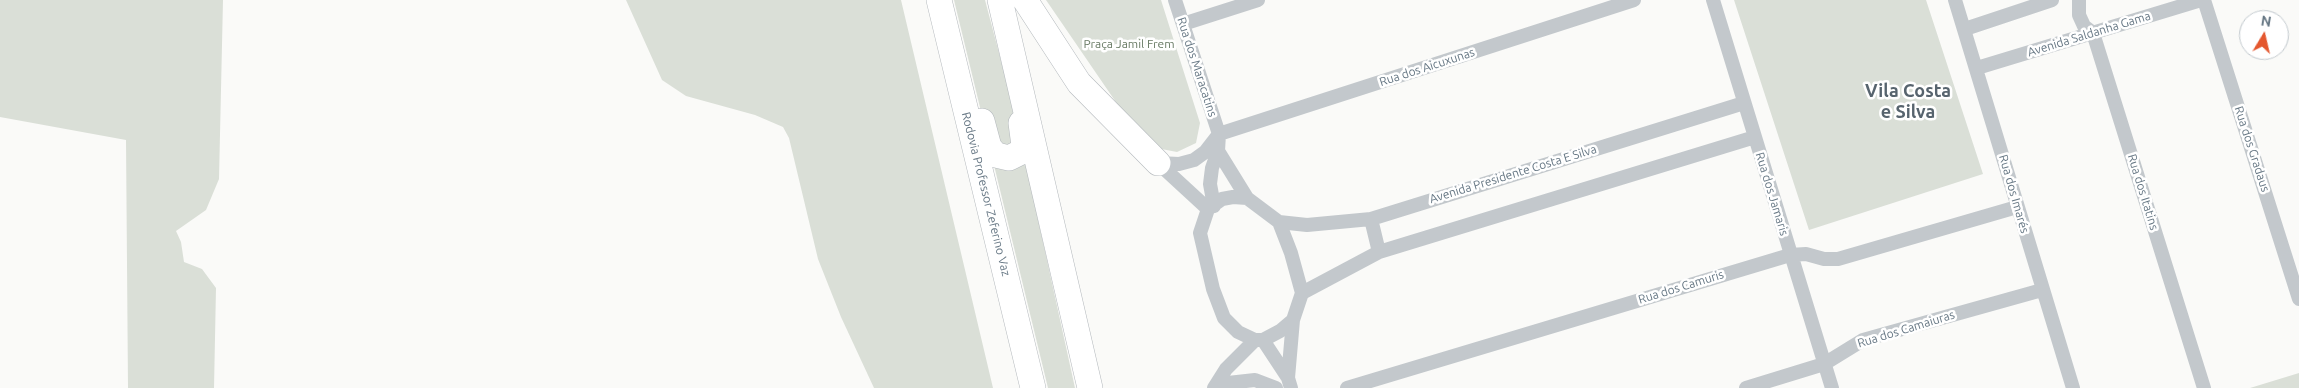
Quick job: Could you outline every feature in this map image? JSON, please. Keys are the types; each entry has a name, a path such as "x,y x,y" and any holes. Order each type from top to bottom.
{"highway":[{"name":"Rodovia Professor Zeferino Vaz","path":"939,0 1033,388"},
{"path":"950,0 989,147 996,155 1009,158 1021,152 1025,140 991,0"},
{"path":"1000,0 1090,388"},
{"path":"1025,0 1079,83 1158,163"}],"street":[{"name":"Rua dos Maracatins","path":"1175,0 1219,134 1218,151 1212,168 1210,184 1211,208"},
{"path":"1183,24 1258,0"},
{"name":"Rua dos Aicuxunas","path":"1219,134 1634,0"},
{"name":"Rua dos Jamaris","path":"1713,0 1832,388"},
{"name":"Rua dos Imarés","path":"1955,0 2073,388"},
{"path":"1964,29 2052,0"},
{"name":"Rua dos Itatins","path":"2079,0 2079,15 2084,26 2093,33 2204,388"},
{"name":"Avenida Saldanha Gama","path":"1977,68 2202,0"},
{"name":"Rua dos Gradaus","path":"2202,0 2299,299"},
{"name":"Avenida Presidente Costa E Silva","path":"1279,222 1308,225 1370,219 1744,103"},
{"name":"Rua dos Maracatins","path":"1158,163 1179,164 1194,160 1205,152 1219,134"},
{"path":"1302,293 1379,252 1754,137"},
{"path":"1218,151 1247,198 1279,222 1291,253 1302,293 1294,320 1290,383"},
{"path":"1158,163 1211,208"},
{"path":"1247,198 1222,199 1211,208 1200,233 1213,289 1224,318 1238,332 1259,340 1290,383"},
{"name":"Rua dos Camuris","path":"1347,388 1790,254 1838,259 2017,207"},
{"path":"1370,219 1379,252"},
{"name":"Rua dos Camaiuras","path":"1746,388 1824,364 1863,340 2042,290"},
{"path":"1214,388 1226,369 1259,340 1280,331 1294,320"},
{"path":"1221,388 1228,383 1255,380 1276,388"}],"green space":[{"path":"0,0 223,0 219,179 206,210 176,231 181,242 184,262 202,269 216,288 214,388 128,388 126,140 0,117"},
{"path":"626,0 901,0 993,388 874,388 841,317 818,259 789,138 783,127 755,115 686,96 662,80"},
{"path":"954,0 985,0 1014,110 1075,388 1048,388"},
{"name":"Praça Jamil Frem","path":"1046,0 1161,0 1200,123 1196,143 1177,152 1146,146"},
{"path":"1734,0 1926,0 1983,174 1809,230"},
{"path":"2299,373 2299,388 2250,388"}],"district":[{"name":"Vila Costa e Silva","path":"1908,101"}]}
